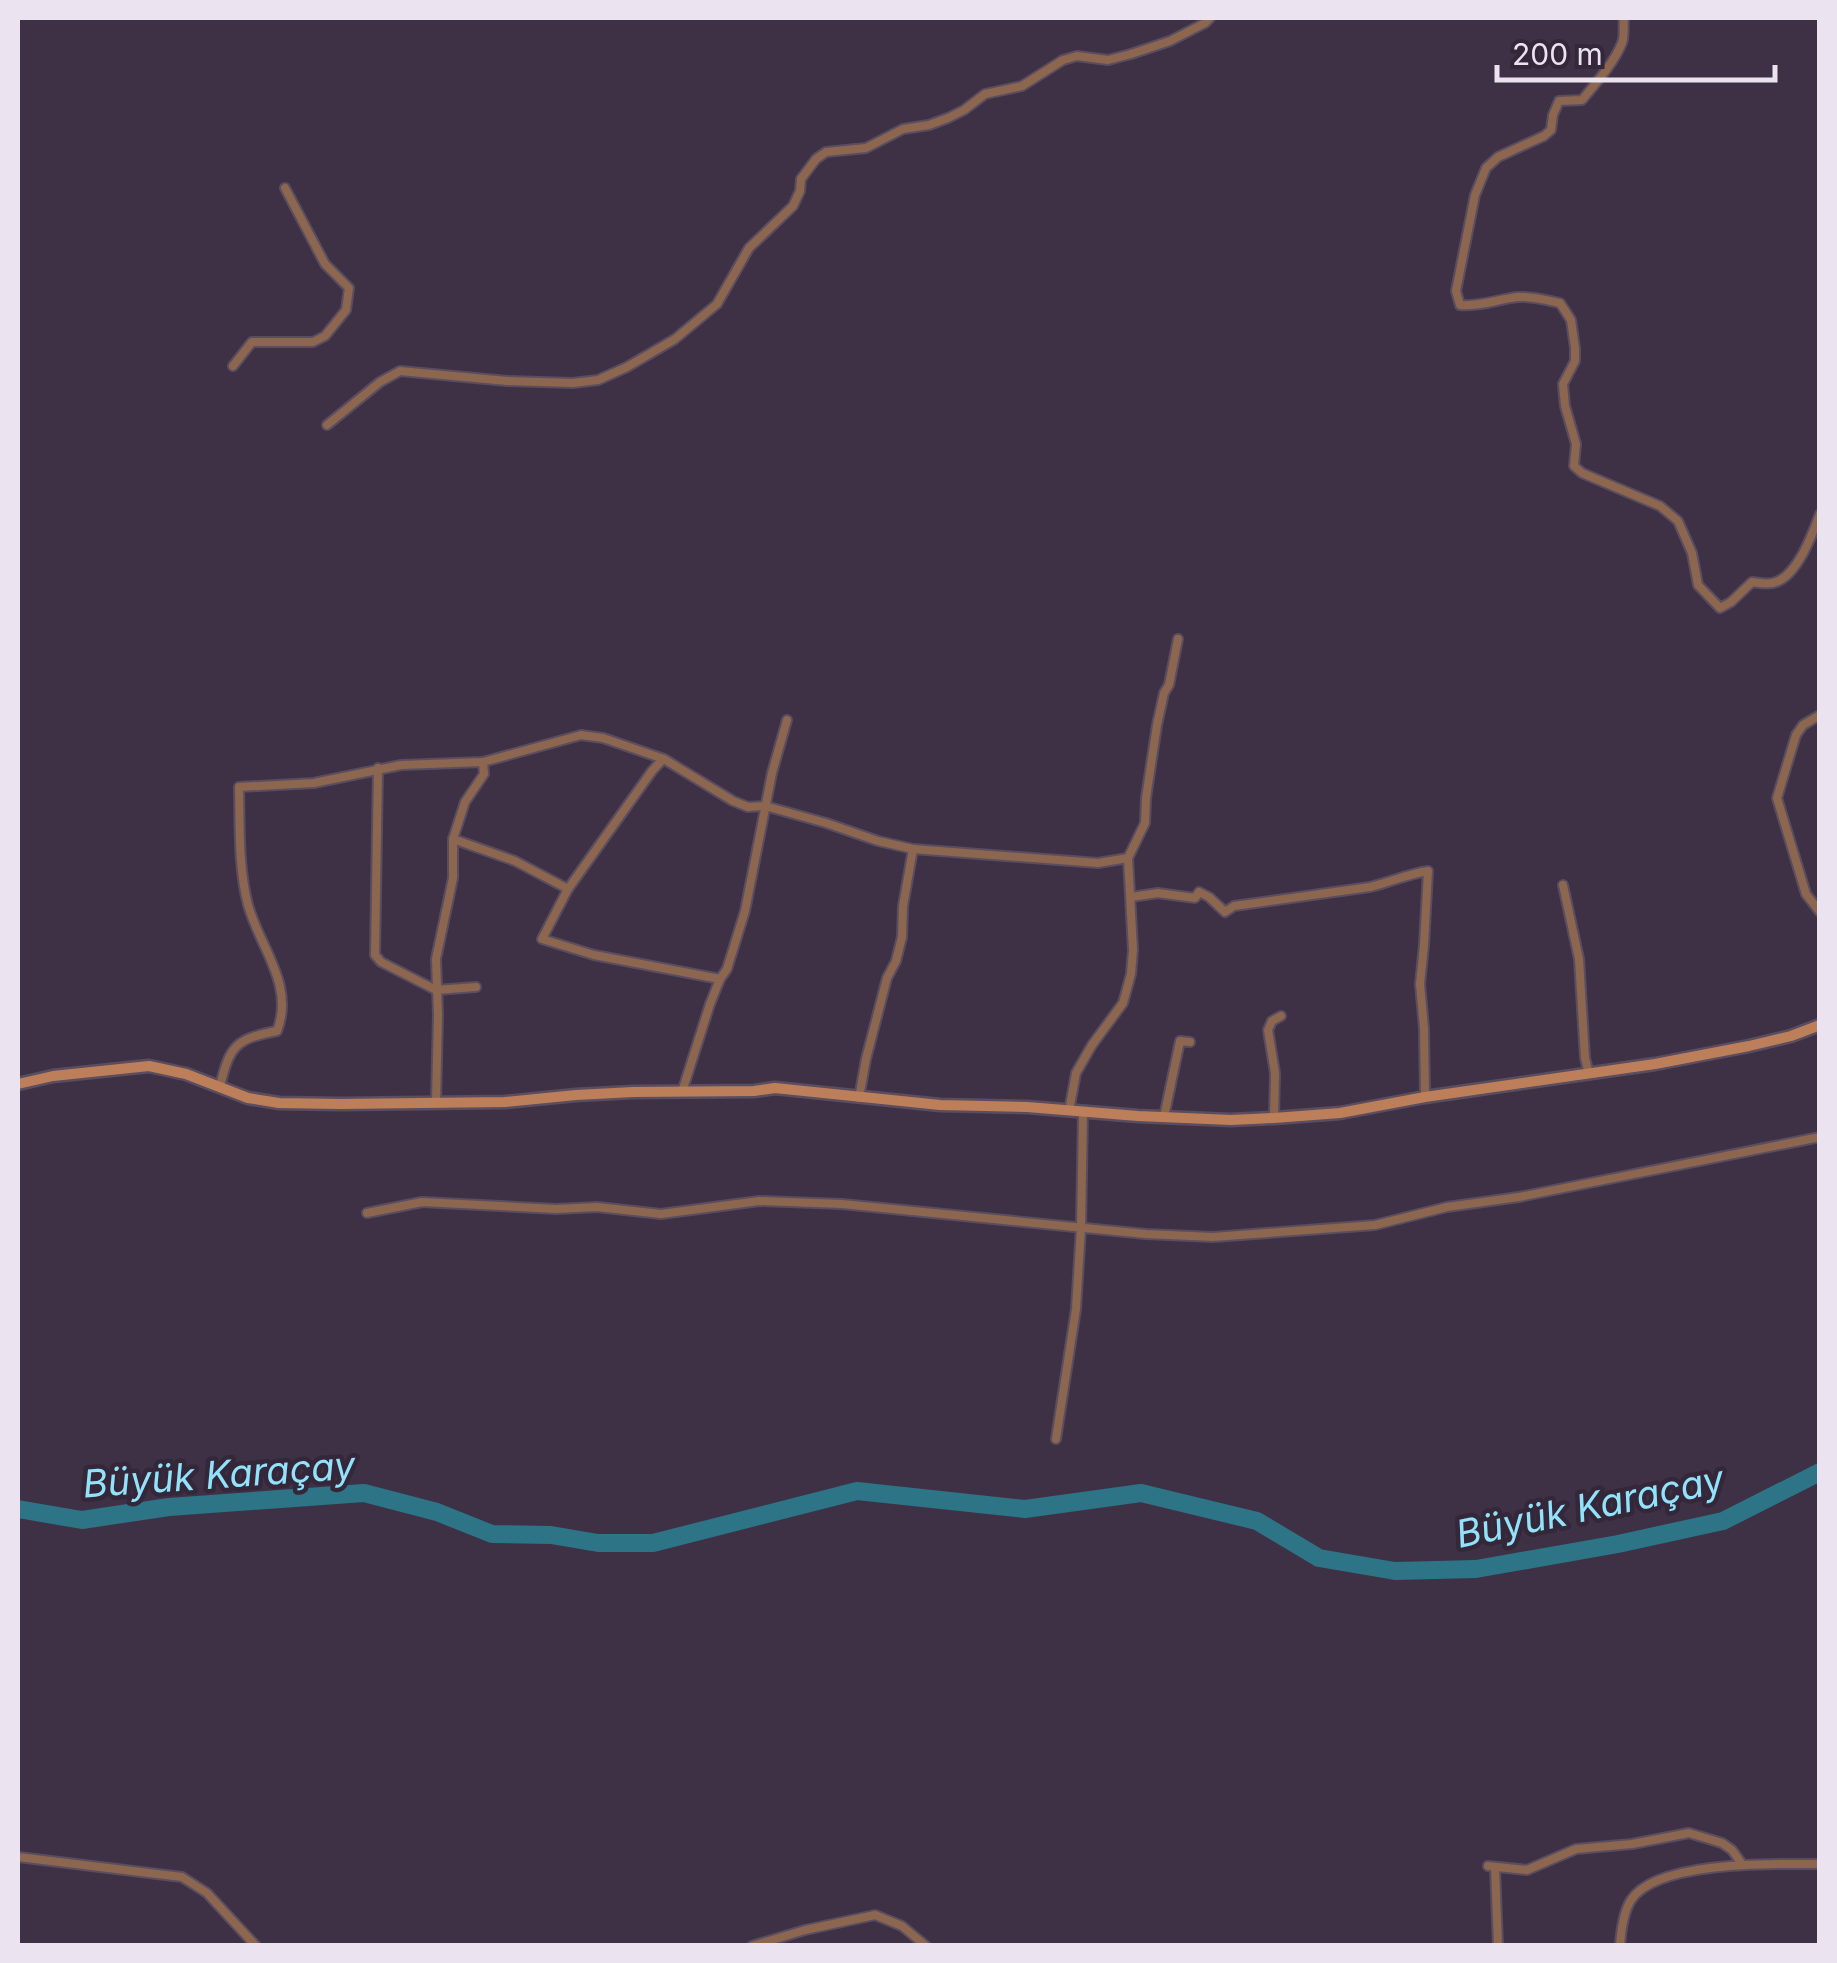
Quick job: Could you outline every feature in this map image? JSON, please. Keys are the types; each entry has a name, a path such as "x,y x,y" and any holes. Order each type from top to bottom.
{"street":[{"path":"327,426 380,382 400,371 574,383 598,380 627,367 675,339 717,304 749,248 793,206 802,179 826,152 866,148 903,129 948,118 985,94 1022,86 1064,60 1077,56 1108,60 1131,54 1170,41 1210,18"},
{"path":"1624,18 1624,40 1582,100 1559,101 1551,130 1498,156 1486,168 1476,196 1456,291 1460,306 1519,297 1560,303 1571,320 1575,348 1575,361 1563,384 1564,406 1576,444 1574,466 1660,506 1678,522 1692,553 1698,584 1720,608 1752,582 1772,584 1788,576 1820,514"},
{"path":"233,366 252,342 313,342 325,336 346,310 349,288 325,264 285,188"},
{"path":"1069,1111 1076,1073 1123,1003 1128,987 1133,950 1128,858 1146,823 1157,724 1178,639"},
{"path":"1820,715 1796,735 1777,798 1806,894 1820,912"},
{"path":"682,1092 745,911 765,806 787,720"},
{"path":"220,1086 234,1049 247,1037 277,1032 283,1016 282,989 249,907 240,858 239,787 314,783 401,765 483,762 582,735 604,738 664,759 733,802 748,807 765,806 878,841 912,848 1098,864 1128,858"},
{"path":"664,759 652,770 568,888 542,938 594,955 720,979"},
{"path":"436,1103 436,959 453,878 452,838 465,802 484,774 483,762"},
{"path":"378,768 375,954 381,962 436,990 476,987"},
{"path":"452,838 515,861 568,888"},
{"path":"859,1098 887,978 902,937 912,848"},
{"path":"1131,898 1158,893 1195,898 1199,892 1225,912 1234,906 1370,887 1428,870 1420,984 1426,1097"},
{"path":"1563,885 1580,959 1588,1074"},
{"path":"1274,1118 1275,1073 1268,1030 1280,1016"},
{"path":"18,1084 53,1076 148,1066 186,1074 248,1098 280,1103 505,1102 614,1093 775,1088 940,1104 1231,1120 1340,1113 1656,1064 1749,1046 1820,1025"},
{"path":"1164,1117 1180,1040 1190,1042"},
{"path":"1056,1439 1076,1309 1083,1112"},
{"path":"367,1213 422,1202 661,1214 759,1201 842,1204 1213,1237 1375,1225 1447,1207 1520,1197 1820,1137"},
{"path":"1498,1946 1492,1867 1527,1870 1576,1850 1689,1833 1722,1843 1742,1864"},
{"path":"18,1857 182,1877 207,1893 256,1946"},
{"path":"1620,1946 1620,1932 1632,1900 1644,1886 1698,1870 1742,1864 1820,1864"},
{"path":"752,1946 875,1915 902,1926 926,1946"}],"waterway":[{"name":"Büyük Karaçay","path":"18,1509 82,1520 169,1507 364,1493 437,1512 492,1534 551,1535 598,1543 653,1543 857,1491 1025,1509 1141,1493 1257,1521 1319,1558 1395,1571 1476,1569 1723,1521 1820,1472"}]}
